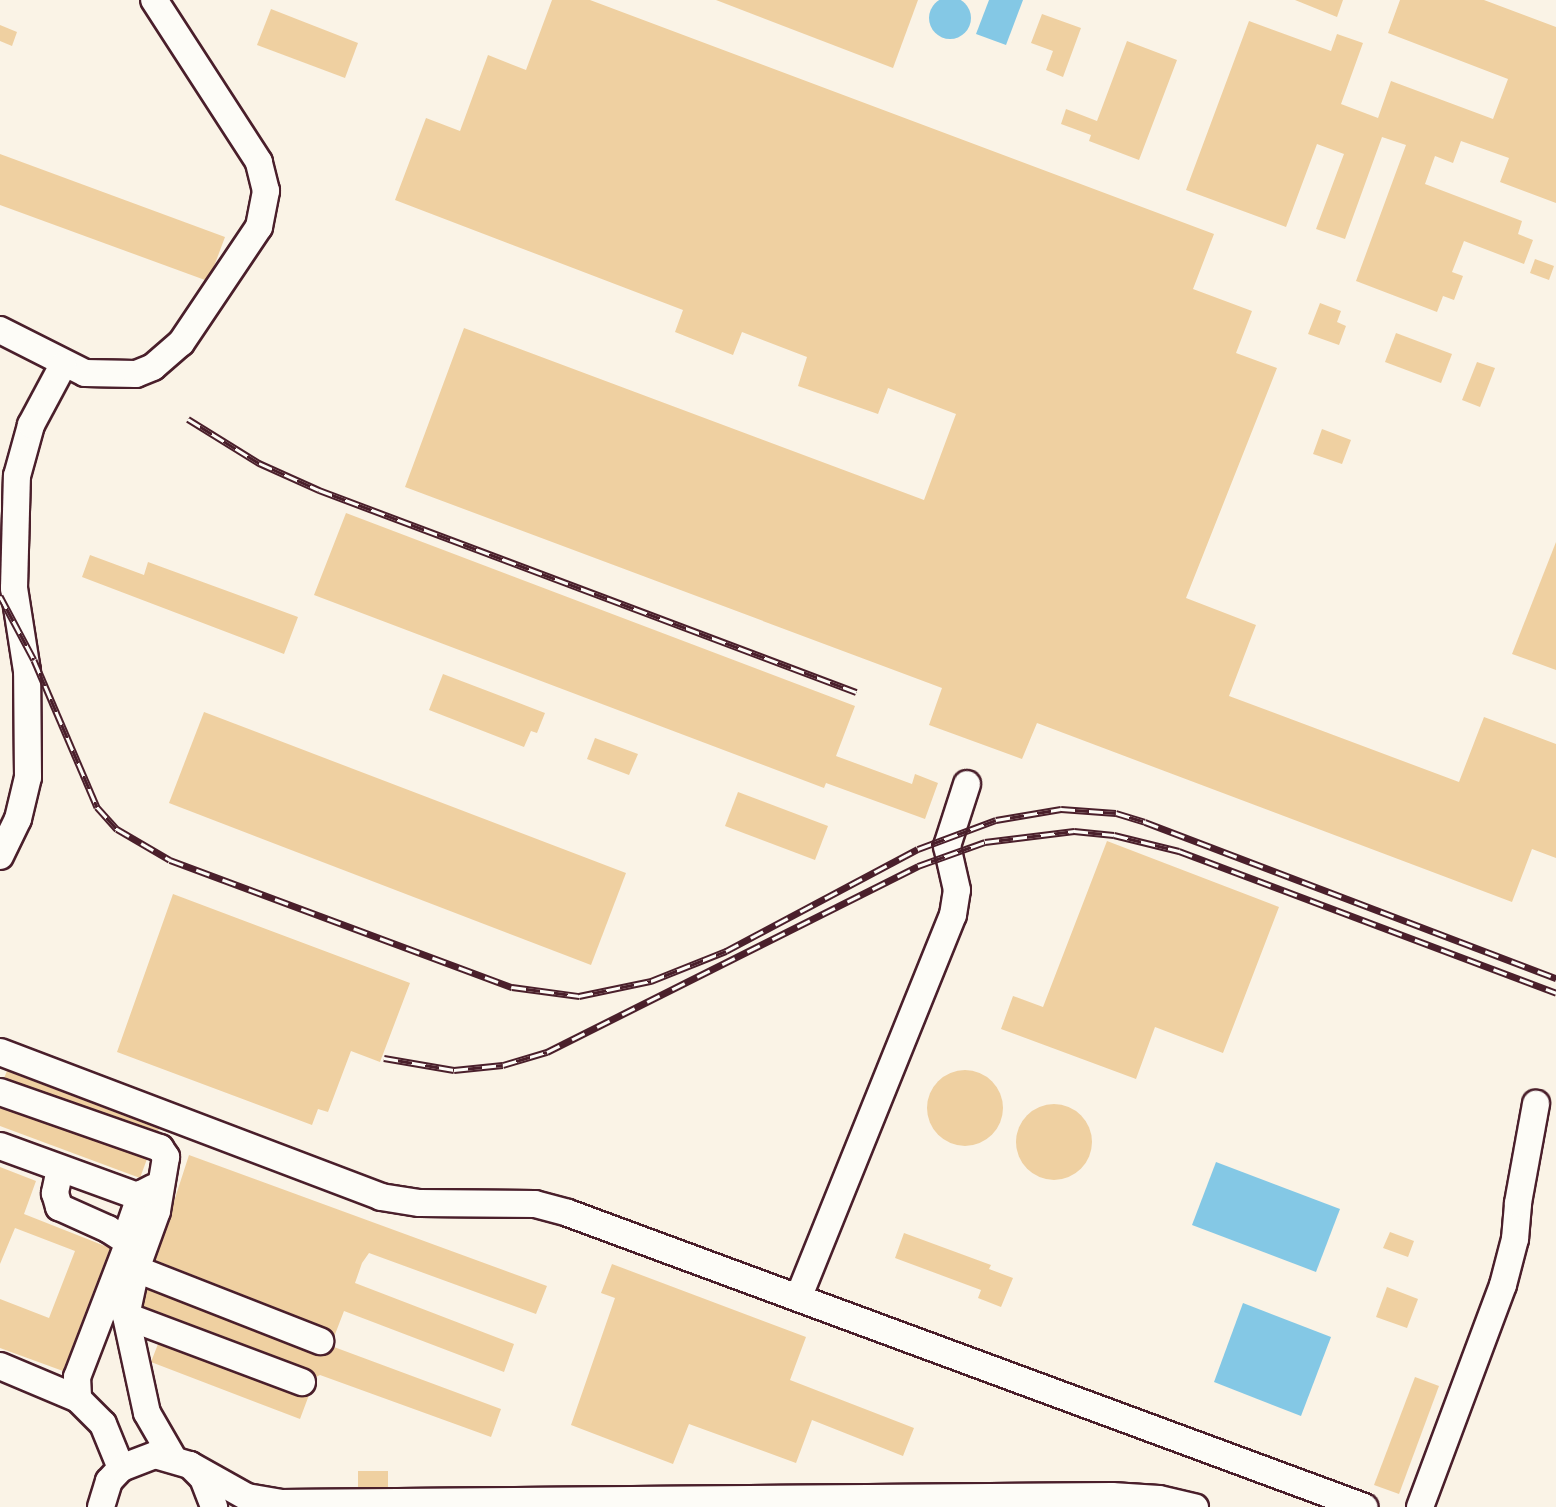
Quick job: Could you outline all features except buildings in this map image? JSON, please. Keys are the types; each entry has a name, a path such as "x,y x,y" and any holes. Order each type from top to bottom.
{"street":[{"path":"0,330 63,364 85,373 120,376 136,374 167,357 181,344 251,243 265,208 264,175 259,162 154,0"},
{"path":"0,856 18,819 28,777 27,671 14,588 17,476 31,425 63,364"},
{"path":"799,1296 953,915 957,890 947,846 967,784"},
{"path":"0,1052 381,1197 420,1203 535,1204 799,1296 1364,1507"},
{"path":"0,1092 160,1148 165,1157 151,1192 125,1240 127,1253 77,1377 78,1399"},
{"path":"1420,1507 1503,1285 1515,1239 1518,1203 1536,1104"},
{"path":"0,1146 60,1169 151,1192"},
{"path":"60,1169 55,1193 59,1207 125,1240"},
{"path":"151,1192 126,1316 147,1413 181,1462 202,1478 214,1507"},
{"path":"136,1269 320,1341"},
{"path":"126,1316 302,1382"},
{"path":"0,1366 78,1399 103,1424 121,1468"},
{"path":"101,1507 109,1481 121,1468 137,1459 181,1462 247,1497 280,1503 317,1505 1145,1502 1196,1507"}],"water":[{"path":"950,-3 965,3 971,18 965,33 950,39 935,33 929,18 935,3"},
{"path":"989,0 1023,0 1006,45 976,34"},
{"path":"1216,1162 1340,1209 1316,1272 1192,1225"},
{"path":"1243,1303 1331,1337 1301,1416 1214,1382"}],"railway":[{"path":"188,419 259,463 319,490 856,692"},
{"path":"0,596 34,660 97,807 117,829 170,860 512,987 579,996 651,981 726,951 918,849 996,820 1061,809 1116,813 1145,822 1556,978"},
{"path":"384,1058 454,1070 503,1065 547,1052 918,866 985,842 1074,831 1114,835 1179,851 1556,993"}]}
